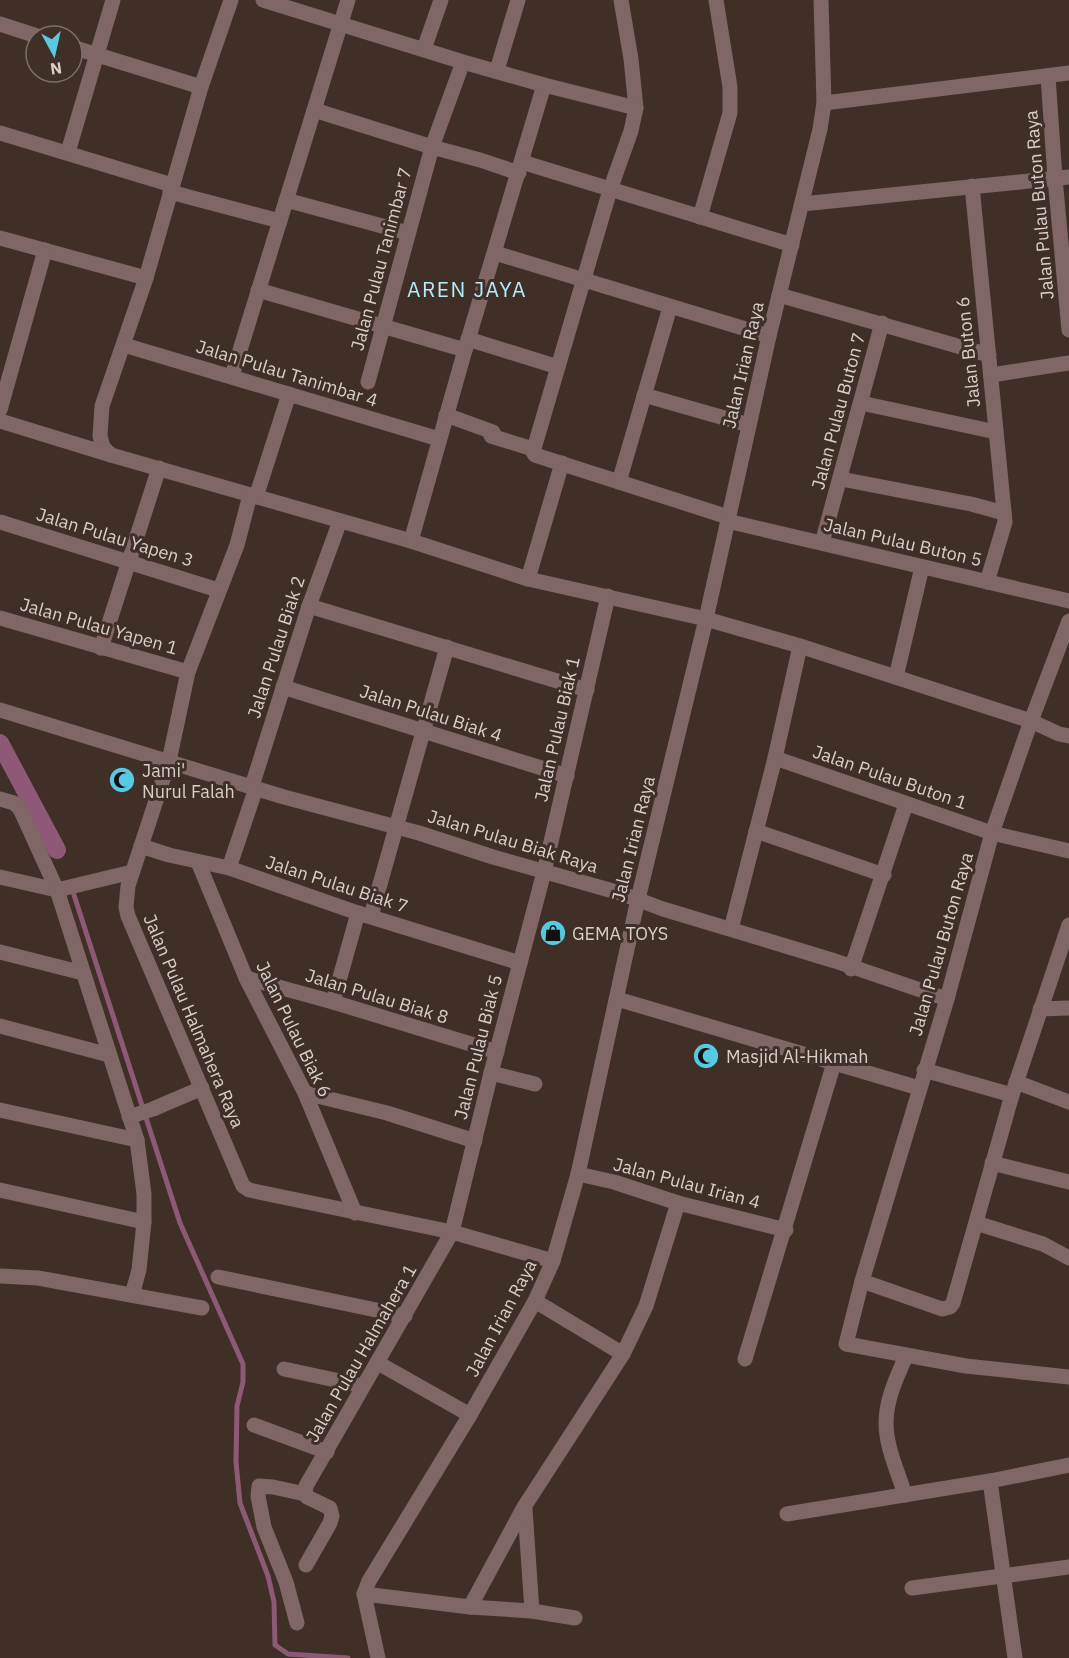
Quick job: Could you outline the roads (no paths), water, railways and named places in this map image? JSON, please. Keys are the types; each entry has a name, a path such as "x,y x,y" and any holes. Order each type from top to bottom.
{"street":[{"path":"68,152 113,0"},
{"path":"111,455 103,447 100,436 99,422 102,406 146,278 201,87 231,0"},
{"path":"263,0 463,62 636,108"},
{"path":"232,376 348,0"},
{"path":"424,49 441,0"},
{"path":"497,70 518,0"},
{"path":"533,450 610,190 631,131 636,108 621,0"},
{"path":"700,217 730,113 731,98 716,0"},
{"name":"Jalan Irian Raya","path":"364,1594 369,1581 470,1415 535,1301 553,1261 578,1174 638,899 706,619 769,336 820,129 824,103 821,0"},
{"path":"0,24 24,32"},
{"path":"84,51 201,87"},
{"name":"Jalan Pulau Tanimbar 7","path":"368,382 432,147 463,62"},
{"path":"824,103 1069,74"},
{"name":"Jalan Pulau Buton Raya","path":"1048,76 1062,177 1069,330"},
{"path":"411,541 466,345 544,85"},
{"path":"314,110 432,147 610,190 792,245"},
{"path":"0,133 68,152 171,188 280,221"},
{"path":"802,204 1062,177"},
{"name":"Jalan Buton 6","path":"972,186 1005,522 987,582"},
{"path":"286,200 408,233"},
{"path":"0,238 146,278"},
{"path":"0,410 45,250"},
{"path":"495,253 769,336"},
{"path":"258,290 384,326 558,367"},
{"path":"779,295 989,355"},
{"path":"619,482 670,307"},
{"name":"Jalan Pulau Buton 7","path":"822,543 882,323"},
{"name":"Jalan Pulau Tanimbar 4","path":"124,345 439,440"},
{"path":"991,375 1069,363"},
{"name":"Jalan Pulau Halmahera Raya","path":"289,394 242,531 188,672 169,762 132,872 126,897 128,916 243,1186 249,1190 452,1232 553,1261"},
{"path":"644,395 748,425"},
{"path":"861,403 996,432"},
{"name":"Jalan Pulau Buton 5","path":"446,415 493,432 491,436 533,450 535,455 728,519 1069,601"},
{"path":"0,421 411,541 528,579 706,619 800,646 1030,721 1069,736"},
{"path":"528,579 562,463"},
{"path":"101,648 159,468"},
{"path":"841,479 971,504 1004,513"},
{"name":"Jalan Pulau Biak 2","path":"254,787 309,606 340,521"},
{"name":"Jalan Pulau Yapen 3","path":"0,522 218,590"},
{"path":"896,677 922,567"},
{"name":"Jalan Pulau Biak 1","path":"544,872 608,596"},
{"path":"309,606 587,690"},
{"name":"Jalan Pulau Yapen 1","path":"0,618 188,672"},
{"name":"Jalan Pulau Buton Raya","path":"906,1356 846,1344 862,1281 946,999 992,832 1030,721 1069,621"},
{"path":"731,929 775,758 800,646"},
{"path":"333,1002 396,827 447,647"},
{"name":"Jalan Pulau Biak 4","path":"283,687 567,776"},
{"name":"Jalan Pulau Biak Raya","path":"0,710 169,762 638,899 672,912 835,961 851,969 946,999"},
{"name":"Jalan Pulau Buton 1","path":"775,758 992,832 1069,851"},
{"path":"229,868 254,787"},
{"path":"0,798 14,803 20,809 60,889 109,1055 140,1113 137,1140 144,1194 144,1222 141,1259 132,1295"},
{"path":"851,969 906,804"},
{"path":"756,831 884,874"},
{"name":"Jalan Pulau Biak 7","path":"141,846 229,868 364,914 520,963"},
{"name":"Jalan Pulau Biak 6","path":"198,862 246,978 305,1093 356,1213"},
{"path":"0,877 60,889 132,872"},
{"name":"Jalan Pulau Biak 5","path":"452,1232 544,872"},
{"path":"862,1281 942,1309 950,1307 953,1303 1014,1089 1068,929"},
{"path":"0,952 83,973"},
{"name":"Jalan Pulau Biak 8","path":"246,978 497,1052"},
{"path":"617,999 919,1088"},
{"path":"1040,1009 1069,1008"},
{"path":"0,1026 109,1055"},
{"path":"745,1359 786,1230 834,1063"},
{"path":"924,1070 1069,1102"},
{"path":"491,1073 535,1084"},
{"path":"140,1113 202,1088"},
{"path":"305,1093 387,1113 475,1141"},
{"path":"0,1110 137,1140"},
{"path":"992,1163 1069,1182"},
{"name":"Jalan Pulau Irian 4","path":"578,1174 623,1185 678,1203 786,1230"},
{"path":"0,1190 144,1222"},
{"path":"470,1607 524,1507 623,1354 646,1306 678,1203"},
{"path":"976,1223 1043,1244 1069,1258"},
{"name":"Jalan Pulau Halmahera 1","path":"305,1494 306,1486 452,1232"},
{"path":"0,1276 38,1278 202,1308"},
{"path":"218,1277 405,1316"},
{"path":"535,1301 623,1354"},
{"path":"905,1495 888,1442 886,1422 891,1394 906,1356 966,1366 1069,1377"},
{"path":"378,1363 470,1415"},
{"path":"284,1369 363,1386"},
{"path":"254,1425 327,1452"},
{"path":"787,1514 990,1481 1069,1464"},
{"path":"990,1481 1015,1658"},
{"path":"297,1623 286,1582 264,1527 258,1496 259,1486 273,1486 305,1494 330,1508 332,1516 306,1565"},
{"path":"524,1507 531,1611"},
{"path":"912,1588 1069,1567"},
{"path":"377,1651 364,1594 470,1607 531,1611 575,1618"}],"waterway":[{"path":"0,743 57,850"},
{"path":"74,895 180,1223 243,1364 243,1382 237,1406 236,1462 240,1503 268,1576 274,1602 275,1645 288,1654 348,1658"}],"place":[{"name":"Jami' Nurul Falah","path":"122,780"},
{"name":"GEMA TOYS","path":"553,933"},
{"name":"Masjid Al-Hikmah","path":"706,1056"}],"district":[{"name":"AREN JAYA","path":"467,289"}]}
